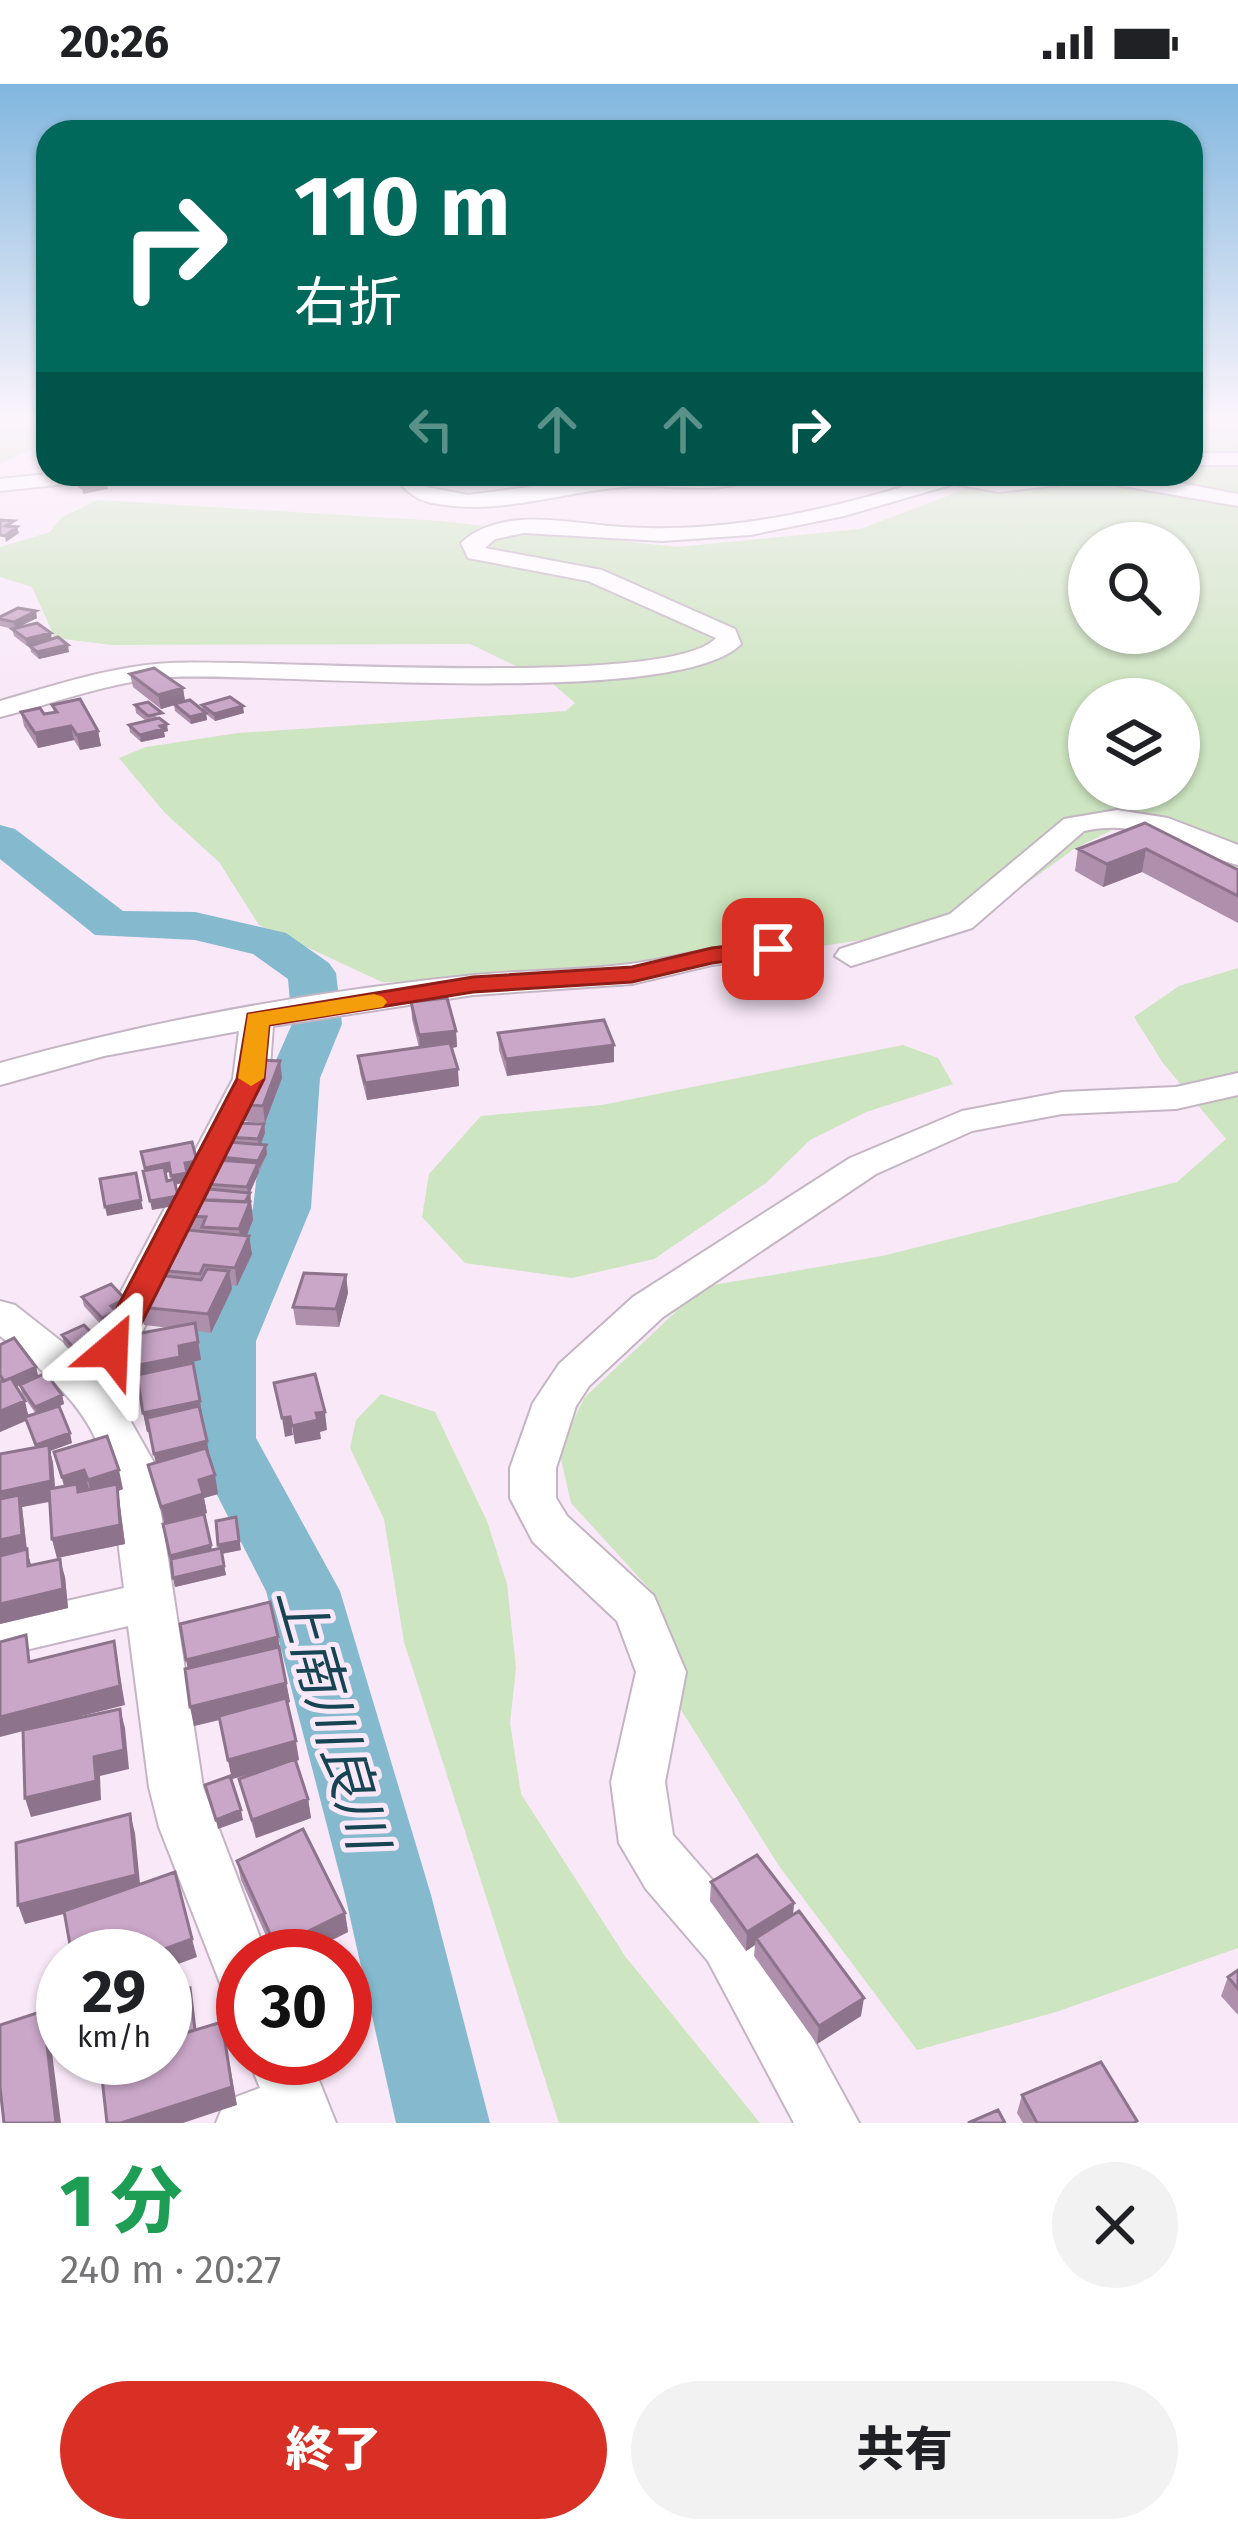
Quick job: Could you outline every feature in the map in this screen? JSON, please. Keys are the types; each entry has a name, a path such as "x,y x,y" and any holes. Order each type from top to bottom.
{"street":[{"path":"0,709 125,675 166,670 263,669 538,680 682,662 729,644 727,634 594,575 476,553 472,543 507,530 538,528 686,537 769,526 803,513"},
{"path":"851,956 961,921 1074,825 1095,818 1154,822 1238,856"},
{"path":"0,1075 100,1046 257,1019 473,985 632,974 712,955 773,949"},
{"path":"92,1391 251,1079 257,1019"},
{"path":"828,2123 729,1942 647,1843 638,1782 661,1672 637,1610 550,1529 533,1498 533,1468 555,1403 574,1375 648,1307 862,1166 962,1122 1063,1102 1176,1097 1238,1084"},
{"path":"0,1315 68,1366 116,1421 130,1461 176,1787 228,1929"},
{"path":"0,1636 152,1601"}],"green space":[{"path":"70,513 312,513 440,521 677,547 860,529 902,513 1238,513 1238,873 1182,834 1116,828 1074,849 972,923 614,978 382,982 259,925 219,862 165,813 119,758 146,747 238,733 566,711 575,703 553,684 470,644 112,645 55,638 32,587 0,577 0,547 50,532"},
{"path":"1238,968 1238,1948 1056,2012 917,2050 779,1866 656,1670 654,1594 571,1503 559,1450 584,1398 702,1287 882,1256 1177,1182 1226,1139 1163,1063 1134,1017 1179,986"},
{"path":"903,1045 938,1058 953,1084 866,1112 810,1140 766,1183 654,1259 572,1278 465,1263 422,1217 429,1174 481,1116 602,1105"},
{"path":"381,1394 435,1412 487,1521 507,1584 516,1668 510,1723 521,1794 625,1956 760,2123 559,2123 404,1642 384,1519 350,1448 356,1420"}],"building":[{"path":"0,520 14,521 6,526 17,527 0,535"},
{"path":"18,608 36,611 14,622 0,619 0,617"},
{"path":"37,623 51,633 26,639 12,629"},
{"path":"58,637 68,645 37,652 30,646"},
{"path":"154,668 183,688 158,695 130,674"},
{"path":"230,697 243,706 214,714 202,705"},
{"path":"80,699 98,731 77,735 71,726 35,733 21,712 40,708 44,714 57,712 52,705"},
{"path":"190,700 206,713 190,717 174,704"},
{"path":"148,702 162,713 148,716 135,705"},
{"path":"159,718 167,724 160,726 163,729 140,735 129,725"},
{"path":"1145,823 1238,870 1238,896 1146,849 1107,864 1078,849"},
{"path":"447,998 456,1031 419,1035 411,1002"},
{"path":"604,1020 614,1045 506,1059 498,1033"},
{"path":"450,1043 458,1069 365,1083 358,1056"},
{"path":"258,1060 280,1061 263,1106 237,1104"},
{"path":"232,1123 264,1124 258,1139 226,1137"},
{"path":"192,1142 197,1161 185,1163 187,1173 171,1176 169,1163 145,1168 141,1152"},
{"path":"229,1142 266,1145 258,1161 221,1157"},
{"path":"216,1160 258,1163 247,1187 204,1184"},
{"path":"164,1167 167,1181 174,1179 178,1196 150,1201 143,1171"},
{"path":"136,1173 141,1200 105,1207 100,1179"},
{"path":"209,1189 250,1193 245,1202 204,1200"},
{"path":"195,1199 250,1202 239,1229 202,1227 206,1217 188,1216"},
{"path":"177,1229 249,1236 235,1268 204,1265 200,1274 157,1270"},
{"path":"207,1269 229,1271 208,1314 140,1307 157,1275 201,1280"},
{"path":"304,1273 346,1275 336,1309 293,1307"},
{"path":"111,1284 125,1299 102,1318 82,1297"},
{"path":"195,1323 198,1342 179,1346 180,1357 134,1366 131,1335"},
{"path":"84,1325 104,1346 82,1357 62,1335"},
{"path":"14,1338 36,1367 4,1381 0,1345"},
{"path":"193,1363 200,1401 143,1413 137,1375"},
{"path":"46,1373 62,1395 35,1407 20,1385"},
{"path":"315,1374 325,1412 316,1413 318,1420 292,1426 290,1417 282,1418 274,1383"},
{"path":"11,1378 25,1401 0,1411 0,1382"},
{"path":"59,1406 70,1433 36,1445 25,1417"},
{"path":"199,1406 207,1441 154,1454 147,1418"},
{"path":"107,1436 119,1470 88,1480 84,1470 62,1477 54,1452"},
{"path":"49,1445 51,1481 0,1492 0,1454"},
{"path":"206,1448 215,1475 199,1480 203,1494 161,1507 148,1465"},
{"path":"77,1484 78,1492 117,1484 120,1525 52,1539 49,1489"},
{"path":"19,1495 22,1535 0,1540 0,1499"},
{"path":"204,1514 211,1545 170,1556 163,1524"},
{"path":"236,1517 239,1541 218,1545 216,1521"},
{"path":"221,1548 224,1566 173,1578 171,1559"},
{"path":"27,1549 28,1566 60,1559 63,1589 0,1604 0,1556"},
{"path":"270,1602 278,1637 186,1660 180,1624"},
{"path":"26,1635 29,1662 114,1641 120,1686 0,1717 0,1642"},
{"path":"279,1647 286,1683 190,1707 185,1669"},
{"path":"286,1698 296,1741 228,1760 219,1716"},
{"path":"120,1709 124,1750 94,1757 96,1781 25,1798 23,1730"},
{"path":"295,1759 308,1799 252,1820 239,1779"},
{"path":"230,1776 241,1810 216,1820 205,1785"},
{"path":"130,1814 136,1875 18,1905 16,1843"},
{"path":"303,1829 345,1913 313,1929 268,1929 237,1861"},
{"path":"757,1855 794,1903 747,1932 711,1882"},
{"path":"175,1872 189,1929 67,1929 64,1911"},
{"path":"799,1911 864,1998 819,2026 756,1938"},
{"path":"1238,1970 1238,1989 1228,1977"},
{"path":"36,2013 36,2085 52,2085 56,2123 4,2123 0,2025"},
{"path":"216,2024 216,2085 232,2087 121,2123 107,2123 103,2085 192,2085 192,2031"},
{"path":"1101,2062 1137,2121 1037,2123 1022,2095"},
{"path":"998,2110 1005,2123 968,2123"}],"waterway":[{"name":"上南川良川","path":"0,838 112,925 195,926 269,943 312,973 317,1024 294,1078 282,1208 224,1341 222,1438 303,1591 388,1895 443,2123"}],"slow traffic":[{"path":"251,1078 257,1019 374,1002"}],"route":[{"path":"112,1350 251,1079 257,1019 473,985 550,976 632,974 712,955 773,949"}]}
